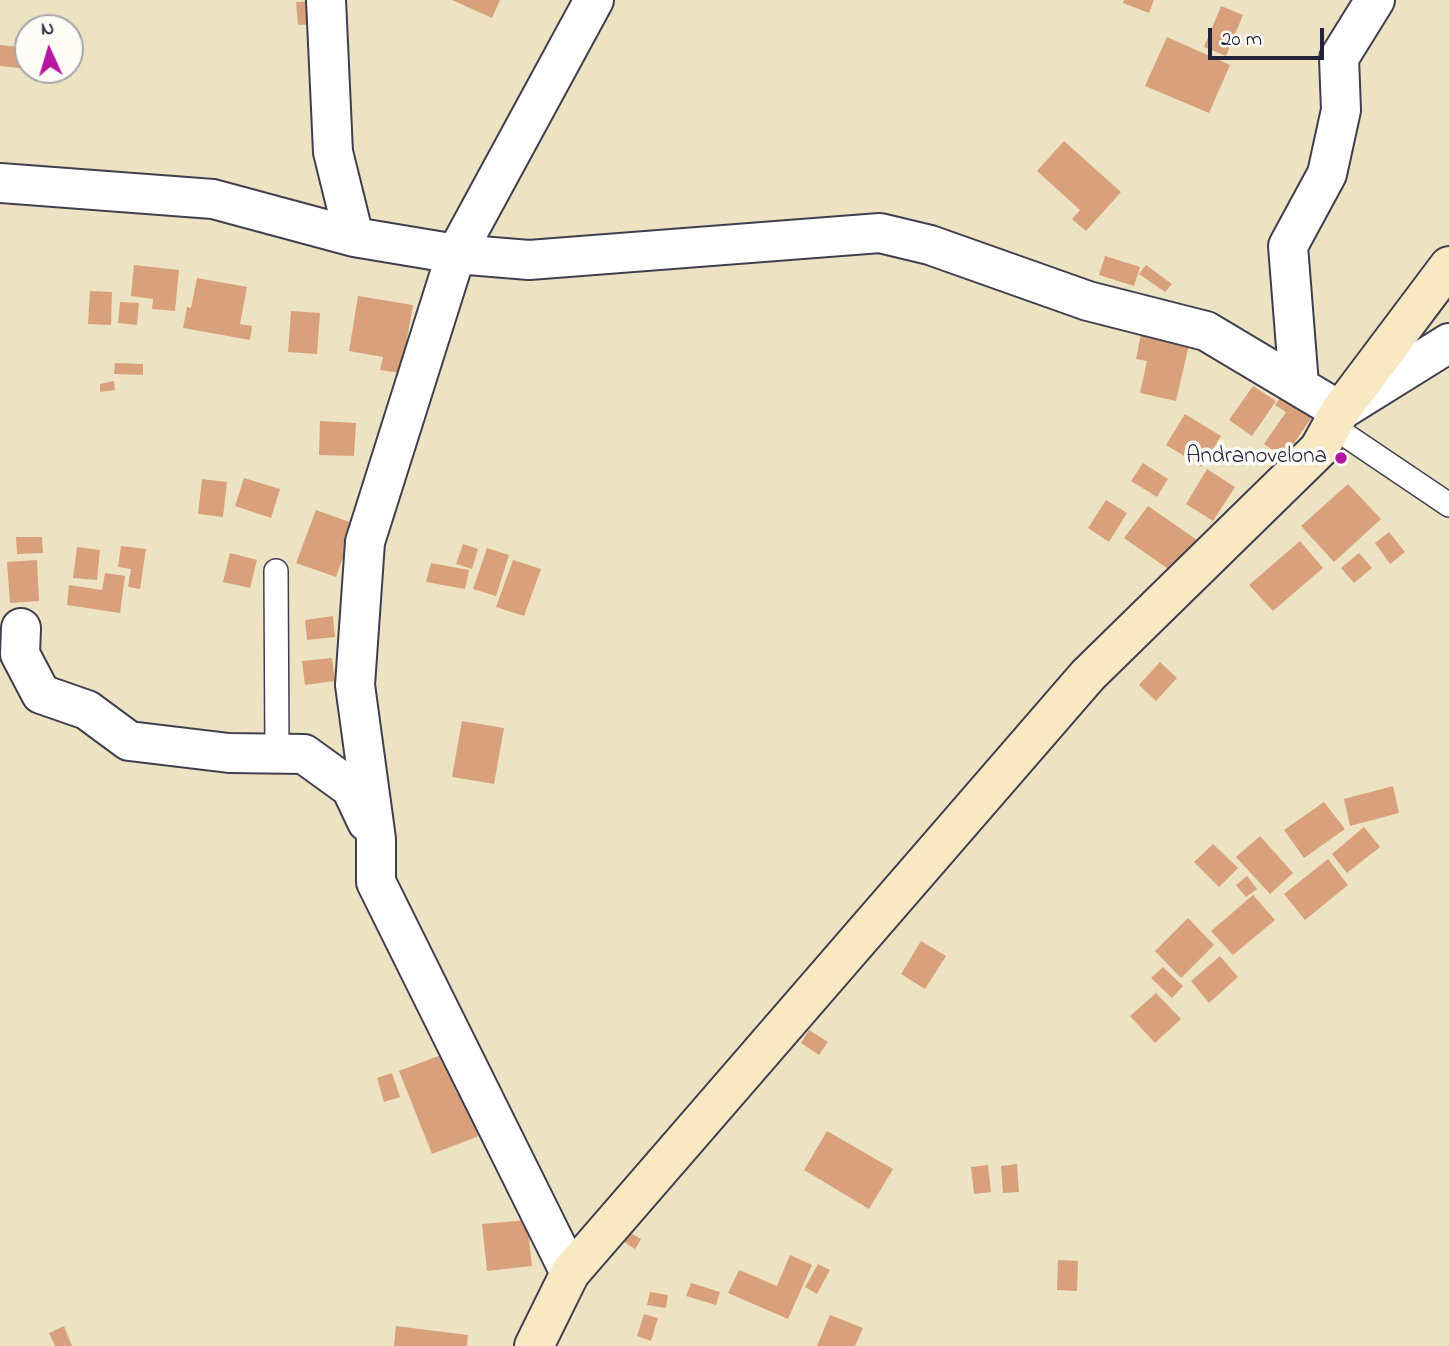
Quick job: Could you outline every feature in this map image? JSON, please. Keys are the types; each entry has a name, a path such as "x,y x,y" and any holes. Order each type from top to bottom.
{"street":[{"path":"326,0 333,152 354,237"},
{"path":"570,1273 376,881 376,839 355,685 365,542 456,254 594,0"},
{"path":"1299,385 1289,246 1327,174 1341,110 1339,58 1375,0"},
{"path":"0,183 213,199 354,237 456,254 529,260 880,233 930,245 1088,301 1206,331 1299,385 1336,418"},
{"path":"534,1346 570,1273 1088,675 1319,449 1336,418 1449,266"},
{"path":"1336,418 1449,343"},
{"path":"21,628 20,654 41,694 87,710 129,741 229,753 304,754 351,788 376,839"}],"lane":[{"path":"1336,418 1449,505"},
{"path":"276,571 277,753"}],"building":[{"path":"452,0 500,0 492,18"},
{"path":"1124,0 1154,0 1149,13 1123,3"},
{"path":"315,1 317,24 298,25 296,2"},
{"path":"1221,6 1243,15 1226,56 1204,47"},
{"path":"1167,37 1230,65 1209,113 1145,86"},
{"path":"0,45 14,46 14,68 0,66"},
{"path":"1064,141 1121,192 1086,231 1072,219 1080,210 1037,171"},
{"path":"1105,256 1140,267 1134,286 1099,275"},
{"path":"134,265 179,270 175,311 152,309 153,299 131,296"},
{"path":"1146,265 1172,284 1165,292 1139,274"},
{"path":"197,278 247,287 240,324 252,326 250,340 183,328 187,307 191,308"},
{"path":"90,291 112,292 111,325 88,324"},
{"path":"358,296 413,305 401,373 380,370 383,357 349,351"},
{"path":"120,302 139,303 137,325 118,323"},
{"path":"291,311 320,313 317,354 288,352"},
{"path":"1141,334 1189,345 1176,401 1140,393 1147,361 1136,359"},
{"path":"115,363 143,364 143,375 114,374"},
{"path":"114,381 115,390 100,392 100,384"},
{"path":"1253,386 1276,401 1252,436 1229,420"},
{"path":"1286,389 1316,411 1284,458 1264,444 1286,412 1275,405"},
{"path":"1185,414 1221,436 1202,467 1166,445"},
{"path":"320,421 356,423 354,456 319,455"},
{"path":"1143,463 1168,479 1157,497 1131,481"},
{"path":"1207,469 1235,487 1213,521 1186,504"},
{"path":"244,478 280,489 271,518 235,506"},
{"path":"202,479 227,482 223,517 198,514"},
{"path":"1348,484 1381,519 1334,562 1301,526"},
{"path":"1106,500 1127,513 1109,542 1088,528"},
{"path":"1148,506 1197,540 1174,573 1124,538"},
{"path":"316,510 355,524 336,577 296,563"},
{"path":"1389,532 1405,552 1390,564 1375,543"},
{"path":"16,537 42,537 43,553 17,554"},
{"path":"1300,541 1323,568 1273,611 1249,585"},
{"path":"463,544 478,549 472,569 456,564"},
{"path":"121,546 146,549 140,589 128,587 131,569 118,567"},
{"path":"77,547 100,550 97,580 73,578"},
{"path":"487,548 509,555 496,596 473,589"},
{"path":"230,553 257,560 250,588 223,582"},
{"path":"1359,553 1372,568 1354,583 1341,568"},
{"path":"37,560 39,601 10,603 7,562"},
{"path":"513,560 541,569 524,616 496,607"},
{"path":"431,563 469,570 465,589 426,582"},
{"path":"105,573 125,576 120,613 67,605 69,585 102,590"},
{"path":"333,616 335,637 307,640 305,620"},
{"path":"332,658 335,681 305,685 302,661"},
{"path":"1160,662 1177,678 1156,701 1139,685"},
{"path":"462,721 504,728 494,784 452,777"},
{"path":"1393,786 1399,813 1350,826 1344,799"},
{"path":"1324,802 1345,829 1304,858 1284,830"},
{"path":"1364,827 1380,847 1347,873 1332,854"},
{"path":"1260,836 1293,873 1270,894 1236,857"},
{"path":"1213,844 1238,868 1219,887 1194,862"},
{"path":"1328,859 1348,885 1305,920 1284,894"},
{"path":"1247,876 1257,889 1246,897 1236,885"},
{"path":"1253,895 1275,920 1233,955 1211,931"},
{"path":"1188,918 1214,945 1181,978 1155,951"},
{"path":"921,941 946,956 925,989 901,974"},
{"path":"1220,956 1238,977 1209,1003 1191,981"},
{"path":"1163,967 1183,986 1172,998 1151,978"},
{"path":"1156,993 1181,1019 1155,1043 1130,1016"},
{"path":"809,1030 828,1042 819,1055 801,1043"},
{"path":"446,1053 479,1136 432,1154 399,1071"},
{"path":"392,1073 400,1097 384,1102 377,1078"},
{"path":"827,1131 893,1169 869,1209 804,1170"},
{"path":"1017,1164 1019,1192 1003,1193 1001,1166"},
{"path":"988,1165 991,1192 974,1194 971,1167"},
{"path":"527,1220 532,1266 487,1271 482,1224"},
{"path":"624,1229 641,1239 635,1249 618,1238"},
{"path":"790,1255 812,1265 788,1319 728,1293 739,1270 777,1286"},
{"path":"1058,1260 1078,1261 1077,1291 1057,1290"},
{"path":"818,1264 830,1270 817,1294 805,1287"},
{"path":"691,1283 720,1292 716,1305 686,1296"},
{"path":"650,1292 668,1295 666,1308 647,1305"},
{"path":"644,1314 658,1318 651,1341 637,1336"},
{"path":"830,1315 863,1328 855,1346 817,1346"},
{"path":"64,1326 72,1346 55,1346 49,1333"},
{"path":"396,1326 468,1335 467,1346 394,1346"}],"place":[{"name":"Andranovelona","path":"1341,458"}]}
